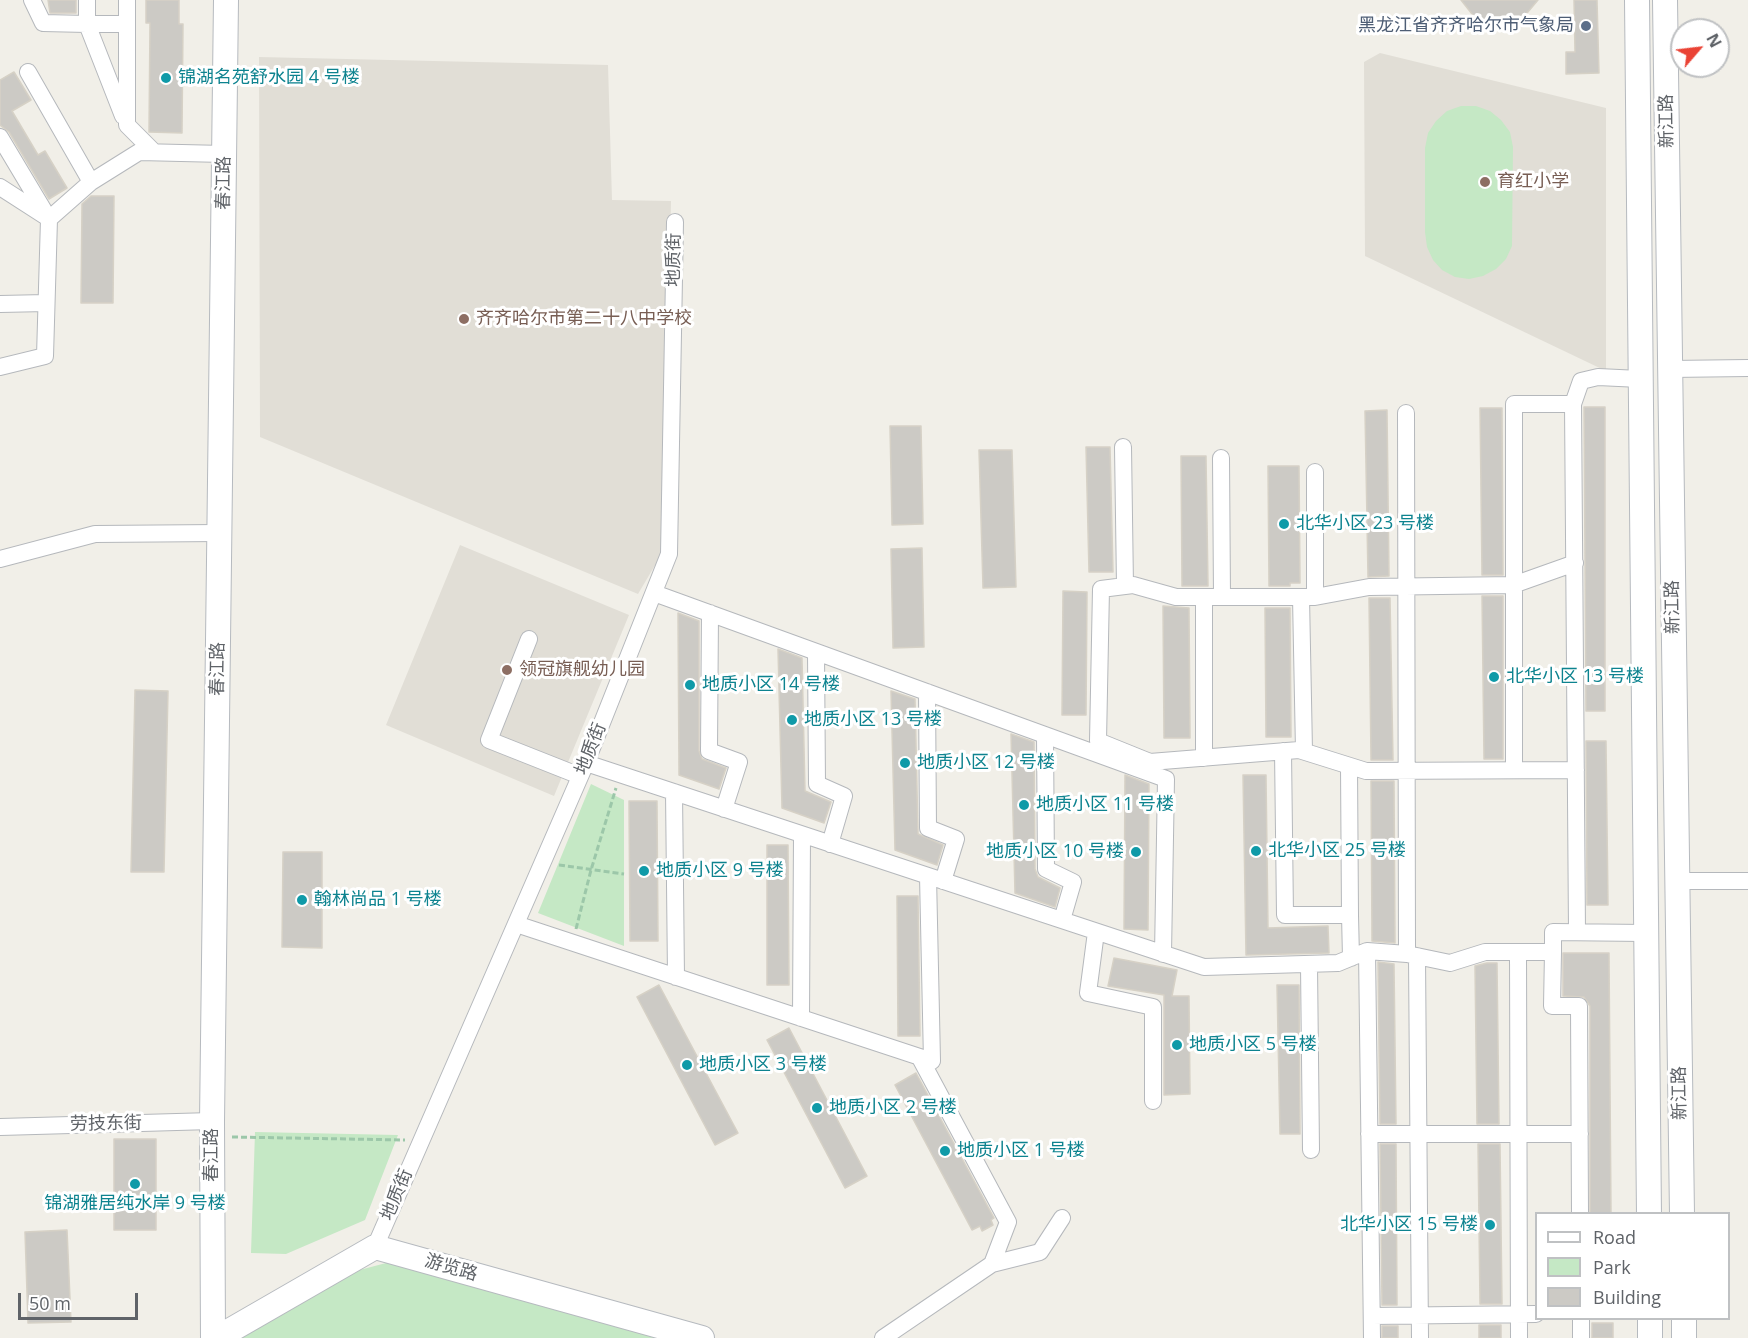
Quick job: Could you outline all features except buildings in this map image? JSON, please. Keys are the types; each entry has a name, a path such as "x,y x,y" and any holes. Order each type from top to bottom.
{"main road":[{"name":"春江路","path":"215,1338 212,1129 226,0"},
{"name":"新江路","path":"1637,0 1649,1212"},
{"name":"新江路","path":"1665,0 1682,1212"},
{"path":"215,1338 375,1247"},
{"name":"游览路","path":"375,1247 702,1338"},
{"path":"1650,1320 1650,1338"},
{"path":"1683,1320 1684,1338"}],"street":[{"path":"32,0 43,23"},
{"path":"43,0 43,23"},
{"path":"87,0 87,24 127,125 154,152"},
{"path":"127,0 127,125"},
{"path":"43,23 127,24"},
{"path":"28,72 91,182"},
{"path":"0,137 49,219 45,356 0,367"},
{"path":"49,219 91,182 139,152 224,154"},
{"path":"0,187 49,219"},
{"name":"地质街","path":"375,1247 583,770 669,554 675,222"},
{"path":"0,304 46,303"},
{"path":"1670,369 1748,368"},
{"path":"1577,932 1573,404 1581,381 1598,377 1640,379"},
{"path":"1514,770 1514,404 1573,404"},
{"path":"1406,413 1406,771 1419,1134 1420,1338"},
{"path":"1123,447 1125,586"},
{"path":"1221,458 1222,597"},
{"path":"1304,752 1308,597 1315,472"},
{"path":"0,559 94,534 219,533"},
{"path":"1575,563 1513,585 1369,587 1308,597 1176,597 1133,585 1101,588 1098,741 1150,762 1283,751 1304,752 1366,771 1576,770"},
{"path":"654,593 1166,779 1163,954"},
{"path":"1204,597 1204,758"},
{"path":"710,613 709,751 739,762 724,809"},
{"path":"529,639 489,740 583,770 621,775 1204,967 1338,963 1367,951 1412,955 1450,963 1485,952 1553,952"},
{"path":"816,652 817,784 844,796 830,844"},
{"path":"516,924 932,1061 936,879 956,839 928,828 927,692"},
{"path":"1045,735 1046,869 1073,882 1062,920"},
{"path":"1283,751 1285,915 1350,915"},
{"path":"1349,766 1351,958"},
{"path":"674,792 676,977"},
{"path":"801,1018 802,834"},
{"path":"1676,881 1748,881"},
{"path":"1096,932 1089,993 1153,1007 1153,1101"},
{"path":"1580,1212 1579,1006 1552,1006 1553,932 1645,933"},
{"path":"1367,951 1372,1338"},
{"path":"1518,952 1520,1338"},
{"path":"1309,965 1311,1150"},
{"path":"920,1058 1008,1222 992,1264"},
{"name":"劳技东街","path":"0,1126 212,1129"},
{"path":"1370,1134 1580,1134"},
{"path":"883,1338 992,1264 1040,1252 1062,1218"},
{"path":"1372,1316 1535,1314"},
{"path":"1581,1320 1581,1338"}],"path":[{"path":"573,943 591,870 621,775"},
{"path":"542,863 624,874"},
{"path":"212,1129 421,1140"}],"shaded area":[{"name":"育红小学","path":"1380,53 1606,108 1606,371 1365,256 1364,62"},
{"name":"齐齐哈尔市第二十八中学校","path":"259,57 608,65 612,200 671,201 664,550 638,594 260,437"},
{"name":"领冠旗舰幼儿园","path":"460,545 629,615 554,796 386,725"}],"green space":[{"path":"1461,106 1476,106 1490,111 1510,132 1513,147 1512,246 1506,259 1496,269 1483,276 1469,279 1455,277 1442,270 1433,260 1427,247 1425,232 1425,148 1428,133 1447,111"},
{"path":"591,784 624,800 624,946 538,913"},
{"path":"255,1132 398,1135 365,1220 286,1254 251,1253"},
{"path":"409,1257 701,1338 238,1338 329,1278"}],"place":[{"name":"黑龙江省齐齐哈尔市气象局","path":"1586,26"},
{"name":"锦湖名苑舒水园 4 号楼","path":"166,78"},
{"name":"育红小学","path":"1485,182"},
{"name":"齐齐哈尔市第二十八中学校","path":"464,319"},
{"name":"北华小区 23 号楼","path":"1284,524"},
{"name":"领冠旗舰幼儿园","path":"507,670"},
{"name":"北华小区 13 号楼","path":"1494,677"},
{"name":"地质小区 14 号楼","path":"690,685"},
{"name":"地质小区 13 号楼","path":"792,720"},
{"name":"地质小区 12 号楼","path":"905,763"},
{"name":"地质小区 11 号楼","path":"1024,805"},
{"name":"北华小区 25 号楼","path":"1256,851"},
{"name":"地质小区 10 号楼","path":"1136,852"},
{"name":"地质小区 9 号楼","path":"644,871"},
{"name":"翰林尚品 1 号楼","path":"302,900"},
{"name":"地质小区 5 号楼","path":"1177,1045"},
{"name":"地质小区 3 号楼","path":"687,1065"},
{"name":"地质小区 2 号楼","path":"817,1108"},
{"name":"地质小区 1 号楼","path":"945,1151"},
{"name":"锦湖雅居纯水岸 9 号楼","path":"135,1184"},
{"name":"北华小区 15 号楼","path":"1490,1225"}]}
